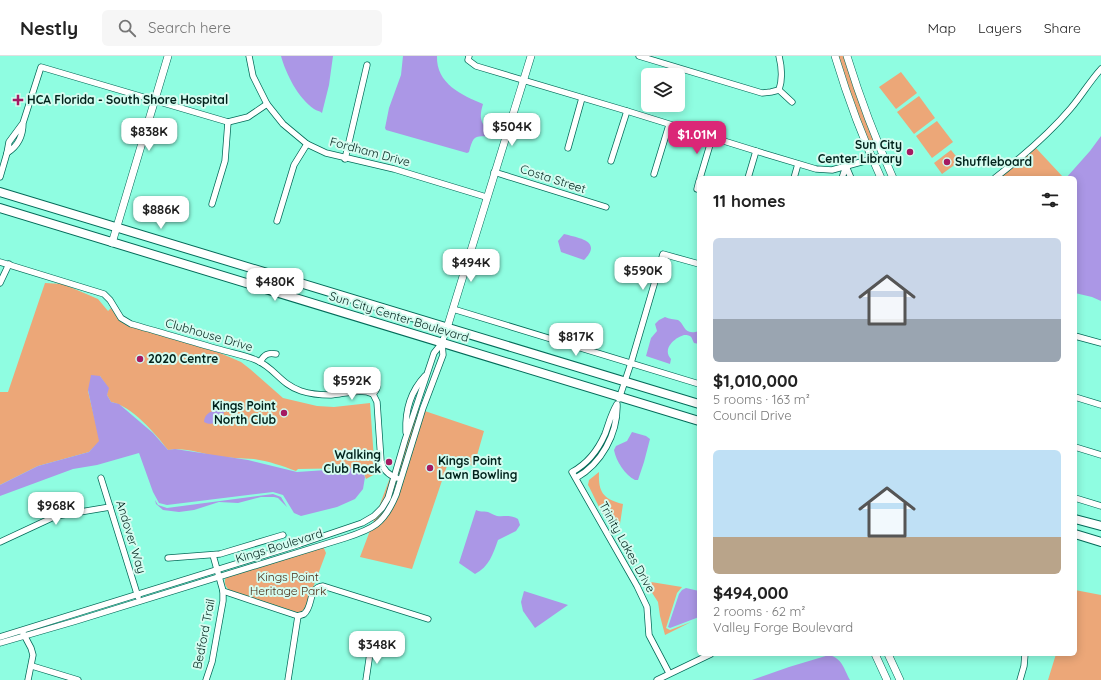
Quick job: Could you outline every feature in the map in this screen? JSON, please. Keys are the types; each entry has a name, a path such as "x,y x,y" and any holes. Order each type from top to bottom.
{"main road":[{"name":"Sun City Center Boulevard","path":"0,192 697,403"},
{"name":"Sun City Center Boulevard","path":"0,208 697,420"},
{"path":"680,415 697,423"},
{"path":"1077,519 1101,526"},
{"path":"1077,535 1101,542"}],"street":[{"path":"112,243 168,56"},
{"name":"Fordham Drive","path":"249,56 253,76 267,104 283,124 307,144 326,153 345,159 394,169 486,197"},
{"path":"469,56 468,60 476,66 816,169 832,170 883,156"},
{"path":"447,328 486,197 531,56"},
{"path":"639,56 762,93 779,90"},
{"path":"779,56 782,68 782,79 779,90"},
{"path":"835,56 849,102 880,176"},
{"path":"847,56 865,111 892,176"},
{"path":"345,159 367,65"},
{"path":"0,177 7,153 8,142 23,123 40,67 228,122 248,117 267,104"},
{"path":"998,176 1043,138 1071,108 1101,69"},
{"path":"779,90 792,102"},
{"path":"568,148 582,98"},
{"path":"610,161 627,111"},
{"path":"212,204 225,161 228,122"},
{"path":"654,174 669,124"},
{"path":"701,176 712,138"},
{"path":"278,221 294,165 307,144"},
{"path":"749,176 756,151"},
{"path":"795,176 798,164"},
{"path":"843,176 846,166"},
{"path":"846,166 850,176"},
{"name":"Costa Street","path":"494,172 606,207"},
{"name":"Trinity Lakes Drive","path":"669,673 649,635 647,607 633,579 572,472 586,463 597,449 605,433 631,363 663,254 697,263"},
{"name":"Clubhouse Drive","path":"0,262 104,294 110,300 121,318 131,324 229,353 249,357 270,368 289,386 301,391 330,395 360,392 368,392 373,394"},
{"path":"0,283 9,264"},
{"path":"453,309 697,383"},
{"name":"Kings Boulevard","path":"23,633 137,595 300,544 362,523 374,516 382,508 388,498 434,353 442,343 447,328"},
{"path":"1077,337 1101,343"},
{"name":"Kings Boulevard","path":"0,643 13,636 140,601 345,538 375,526 385,516 391,506 423,408 443,355 442,343"},
{"path":"260,362 266,354 271,352 276,354"},
{"path":"372,375 377,381 378,385 373,394 377,402 381,462 383,468 394,478 400,480"},
{"path":"1077,398 1101,405"},
{"name":"Trinity Lakes Drive","path":"576,478 591,468 606,449 618,416 617,404"},
{"path":"1077,448 1101,455"},
{"name":"Andover Way","path":"102,478 140,601"},
{"path":"1077,499 1101,506"},
{"path":"0,542 56,516 110,507"},
{"path":"168,558 213,555 283,535"},
{"name":"Bedford Trail","path":"206,680 212,662 223,601 223,591 213,555"},
{"path":"223,591 298,616 304,614 307,610 314,590 318,586 323,586 428,619"},
{"path":"288,680 298,616"},
{"path":"23,633 33,655 28,680"},
{"name":"Kings Boulevard","path":"0,637 13,636"},
{"path":"366,680 371,646"},
{"path":"657,680 707,656"},
{"path":"876,656 887,679 899,677 889,656"},
{"path":"1020,680 1025,656"},
{"path":"32,666 78,680"}],"green space":[{"path":"838,56 845,56 876,148 874,151 860,123"},
{"path":"901,72 917,93 896,109 879,87"},
{"path":"919,96 935,118 914,134 897,112"},
{"path":"937,121 953,142 932,158 916,136"},
{"path":"1036,148 1062,176 1001,176"},
{"name":"Shuffleboard","path":"951,150 960,161 942,174 934,163"},
{"path":"45,283 63,284 98,299 108,311 111,308 117,317 125,324 220,353 241,362 283,398 317,406 334,407 370,403 375,474 366,479 363,471 359,468 298,469 296,471 254,459 221,457 186,450 168,450 150,428 135,414 111,402 107,395 108,388 100,376 88,391 100,441 89,452 38,466 0,485 0,392 8,392"},
{"path":"413,407 484,431 474,466 449,460 412,569 360,557 402,446"},
{"path":"599,472 601,490 604,494 611,500 623,504 620,524 615,528 603,514 588,485 589,480"},
{"name":"Kings Point Heritage Park","path":"323,546 326,553 305,609 299,613 230,591 225,585 226,577"},
{"path":"651,582 682,587 677,593 666,628 670,630 691,622 665,635 658,602 647,585 647,583"},
{"path":"1077,590 1101,595 1101,680 1048,680 1055,656 1077,656"}],"shaded area":[{"path":"281,56 333,56 329,85 322,113 314,109 303,99 289,78"},
{"path":"403,56 437,56 438,66 446,81 467,97 483,104 481,117 485,126 492,132 490,137 481,136 475,138 469,152 467,153 386,130 385,128 389,108 401,75"},
{"path":"1101,136 1101,301 1077,293 1077,176 1068,176"},
{"path":"564,234 582,239 590,244 591,248 589,254 584,260 561,252 558,241"},
{"path":"665,317 678,320 687,331 697,331 697,344 694,343 690,336 684,335 680,336 670,344 668,351 671,359 670,364 646,356 651,338 657,331 655,324"},
{"path":"91,375 100,376 109,388 107,395 111,402 119,404 153,433 168,450 175,449 248,460 297,472 356,468 362,471 365,477 363,489 355,499 337,507 301,516 294,513 283,495 273,492 167,505 159,503 153,492 139,453 97,465 73,469 0,496 0,485 38,466 89,452 99,441 88,390"},
{"path":"221,409 224,412 220,420 211,424 204,422 207,414"},
{"path":"632,432 646,436 650,439 638,480 631,478 624,471 614,450 616,446 627,441"},
{"path":"273,494 281,497 287,507 278,498 261,497 238,503 219,502 194,510 179,512 163,510 156,504 155,500 158,505 167,508"},
{"path":"476,510 488,512 497,516 515,517 518,519 520,525 516,531 498,540 487,564 475,574 459,563"},
{"path":"686,588 697,591 697,618 670,628 668,627 679,594"},
{"path":"524,591 568,605 535,628 523,611 521,602"},
{"path":"826,656 833,656 840,661 850,680 752,680"}],"place":[{"name":"HCA Florida - South Shore Hospital","path":"18,100"},
{"name":"Sun City Center Library","path":"910,152"},
{"name":"Shuffleboard","path":"947,162"},
{"name":"2020 Centre","path":"140,359"},
{"name":"Kings Point North Club","path":"284,413"},
{"name":"Walking Club Rock","path":"389,462"},
{"name":"Kings Point Lawn Bowling","path":"430,468"}]}
